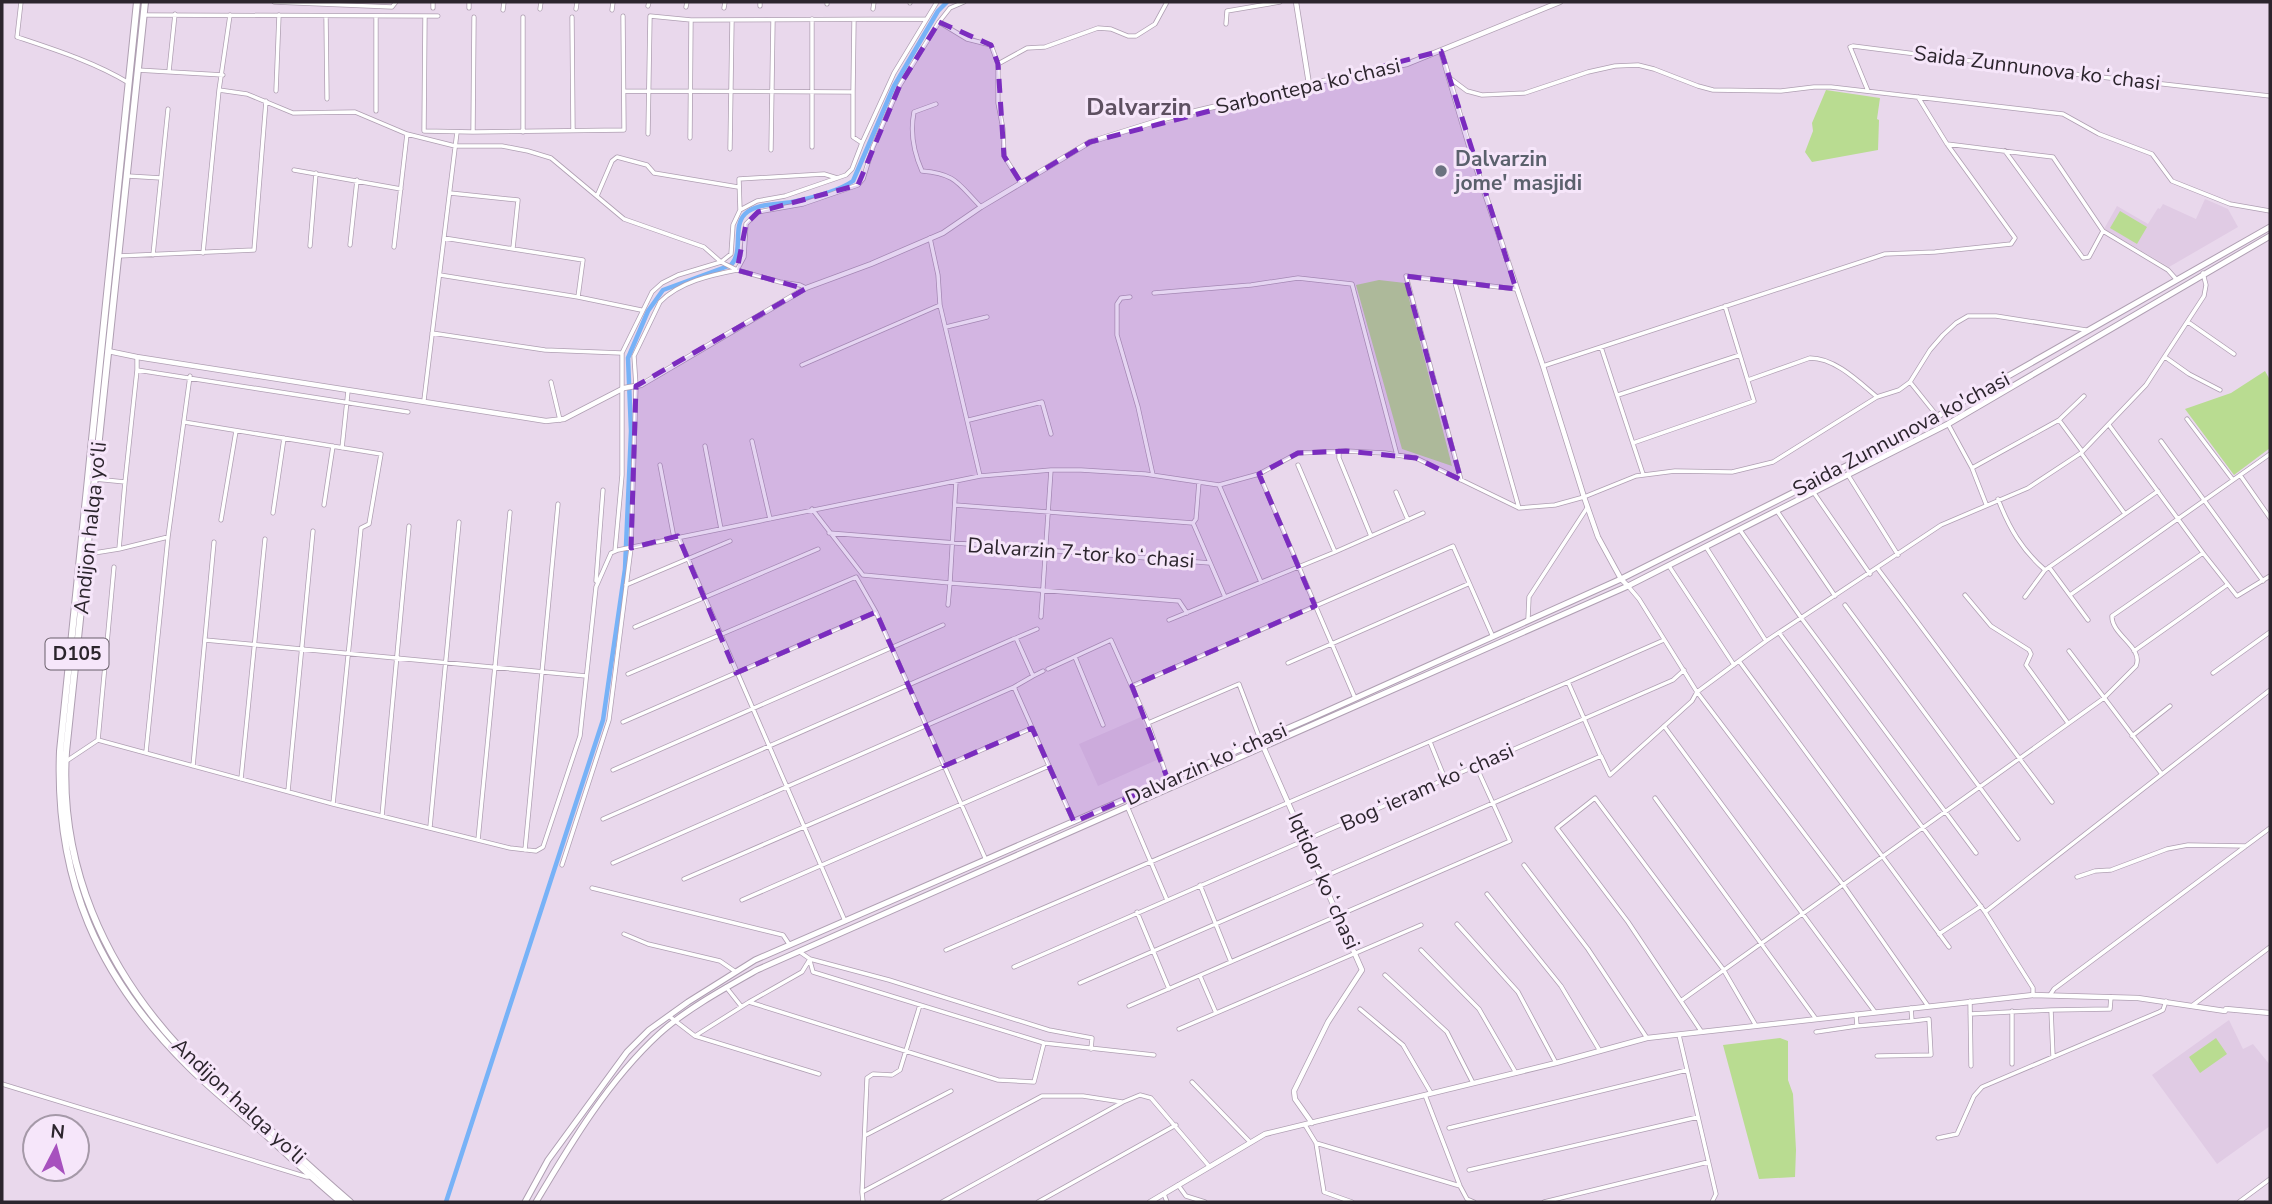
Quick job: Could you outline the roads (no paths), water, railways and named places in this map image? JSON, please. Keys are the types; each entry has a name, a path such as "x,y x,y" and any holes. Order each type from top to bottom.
{"highway":[{"name":"Andijon halqa yo‘li","path":"137,2 104,349 60,751 61,811 72,883 102,951 149,1024 208,1086 313,1175 351,1202"},
{"name":"Andijon halqa yo‘li","path":"145,2 104,349 66,761 70,835 80,881 99,929 148,1009 212,1081 341,1202"}],"main road":[{"name":"Saida Zunnunova ko'chasi","path":"1621,579 1878,450 2270,227"},
{"name":"Saida Zunnunova ko'chasi","path":"1628,586 1948,424 2270,236"},
{"path":"2141,300 2146,308"},
{"name":"Dalvarzin koʻchasi","path":"789,944 1315,717 1621,579"},
{"name":"Dalvarzin koʻchasi","path":"798,951 1628,586"},
{"path":"1315,717 1318,723"},
{"path":"1061,827 1065,834"},
{"path":"525,1202 548,1160 603,1083 627,1052 649,1030 752,962 789,944"},
{"path":"536,1202 587,1121 625,1070 656,1037 726,987 798,951"},
{"path":"752,962 757,970"},
{"path":"649,1030 656,1037"}],"street":[{"path":"21,2 17,37 65,52 129,83"},
{"path":"274,2 392,7 396,2"},
{"path":"433,2 433,8"},
{"path":"469,2 469,8"},
{"path":"503,10 504,2"},
{"path":"540,9 541,2"},
{"path":"576,9 577,2"},
{"path":"612,10 613,2"},
{"path":"724,8 725,2"},
{"path":"873,9 874,2"},
{"path":"740,210 757,201 785,196 846,175 852,169 894,73 937,2"},
{"path":"562,865 609,720 630,549 634,356 660,302 678,287 735,269 744,257 746,224 758,212 803,204 858,185 863,179 873,147 900,85 939,22 950,8 964,2"},
{"path":"998,64 1027,48 1045,47 1098,28 1136,36 1155,24 1167,2"},
{"path":"1226,24 1227,11 1280,2"},
{"path":"1296,2 1309,84"},
{"name":"Sarbontepa ko'chasi","path":"560,420 670,369 806,289 943,233 981,207 1090,142 1167,118 1407,64 1560,2"},
{"path":"169,72 175,14"},
{"path":"143,15 438,16"},
{"path":"203,253 219,90 230,15"},
{"path":"276,92 279,15"},
{"path":"326,16 327,99"},
{"path":"376,16 376,111"},
{"path":"425,16 424,131 457,132 624,130 623,16"},
{"path":"572,16 573,131"},
{"path":"648,134 650,16 691,20 926,19"},
{"path":"473,132 474,17"},
{"path":"523,17 523,132"},
{"path":"812,19 812,147"},
{"path":"690,138 691,20"},
{"path":"730,149 732,20"},
{"path":"771,150 773,20"},
{"path":"853,20 853,137 862,143"},
{"path":"939,22 967,38 991,45 998,64 998,103 1004,156 1021,183"},
{"name":"Saida Zunnunova koʻchasi","path":"1868,91 1850,47 2270,96"},
{"path":"1441,51 1598,537 1621,579 1639,599 1697,692 1844,886 1927,1006"},
{"path":"1448,77 1467,91 1482,95 1525,93 1588,72 1615,66 1638,65 1713,90 1781,91 1814,87 2063,114 2099,134 2152,154 2172,181 2230,204 2270,211"},
{"path":"136,70 223,75"},
{"path":"219,90 247,94 293,113 355,112 407,134 455,146 502,146 551,158 624,219 704,247 721,262 735,269 800,285 806,289"},
{"path":"624,91 853,92"},
{"path":"1543,366 1885,254 2011,244 2015,238 1947,144 1918,97"},
{"path":"117,256 254,250 266,101"},
{"path":"936,104 914,112 912,122 916,158 922,171 943,173 954,178 981,207"},
{"path":"153,255 168,109"},
{"path":"424,400 457,132"},
{"path":"394,247 407,134"},
{"path":"1947,144 2053,157 2103,231 2168,270 2176,279"},
{"path":"2005,150 2083,258 2090,257 2103,231"},
{"path":"597,196 612,160 617,157 648,165 654,173 738,187"},
{"path":"294,170 401,189"},
{"path":"310,246 316,173"},
{"path":"616,551 622,475 622,353 641,310 652,292 662,283 678,275 721,262 730,254 733,225 740,210 739,179 824,174 837,178"},
{"path":"125,175 161,178"},
{"path":"350,245 357,180"},
{"path":"449,193 518,200 513,248"},
{"path":"929,238 938,275 940,305 981,475"},
{"path":"444,239 583,260 578,297"},
{"path":"1568,682 1611,775 1692,701 1697,692 1766,641 1870,575 1941,525 2028,488 2081,452 2146,385 2204,296 2206,285 2203,273"},
{"path":"440,275 641,310"},
{"path":"1461,480 1406,276 1516,289"},
{"path":"1154,293 1298,278 1352,284 1397,455"},
{"path":"1455,283 1519,508"},
{"path":"1130,297 1121,298 1116,304 1117,335 1138,407 1153,475"},
{"path":"802,365 940,305"},
{"path":"1633,443 1754,401 1725,306"},
{"path":"596,587 611,553 616,551 981,475 1051,470 1153,475 1219,485 1259,474 1298,453 1339,451 1416,458 1519,508 1555,505 1643,475 1675,471 1732,472 1773,462 1877,397 1899,390 1910,382 1943,335 1968,316 1997,316 2088,330"},
{"path":"946,327 987,317"},
{"path":"2188,322 2234,354"},
{"path":"432,333 545,350 622,353"},
{"path":"1601,347 1643,475"},
{"path":"104,349 137,358 534,419 560,420 551,382"},
{"path":"1618,396 1740,355"},
{"path":"2165,357 2189,374 2220,390"},
{"path":"119,549 137,358"},
{"path":"1748,380 1810,358 1818,358 1851,376 1877,397"},
{"path":"137,370 190,376 408,412"},
{"path":"146,752 169,537 190,376"},
{"path":"1910,382 1938,417"},
{"path":"342,447 348,390"},
{"path":"1972,468 2059,420 2084,396"},
{"path":"969,420 1042,402 1051,435"},
{"path":"2187,419 2233,480"},
{"path":"2059,420 2125,514"},
{"path":"184,422 381,454 369,524 361,528 333,804"},
{"path":"1948,424 1972,468 1986,504"},
{"path":"2109,425 2235,595 2241,596 2270,576"},
{"path":"221,520 236,430"},
{"path":"273,513 284,438"},
{"path":"752,441 770,519"},
{"path":"2161,441 2263,581"},
{"path":"324,505 333,446"},
{"path":"705,446 721,529"},
{"path":"1339,451 1339,458 1371,536"},
{"path":"2070,595 2270,454"},
{"path":"660,465 676,537 845,921"},
{"path":"1297,465 1335,552"},
{"path":"1041,617 1051,470"},
{"path":"1259,474 1355,698"},
{"path":"1849,475 1898,555"},
{"path":"2240,475 2270,517"},
{"path":"94,479 125,482"},
{"path":"948,605 956,481"},
{"path":"1193,523 1196,519 1199,482"},
{"path":"1219,485 1261,582"},
{"path":"66,761 99,740 333,804 478,840 536,851 543,847 580,736 603,490"},
{"path":"2025,597 2047,568 2158,491"},
{"path":"1396,492 1408,520"},
{"path":"1814,493 1870,575"},
{"path":"1998,499 2006,521 2026,554 2047,568 2088,620"},
{"path":"525,850 558,504"},
{"path":"955,505 1193,523"},
{"path":"1528,621 1529,597 1587,507"},
{"path":"812,509 863,575 1179,601 1187,612"},
{"path":"1777,511 1835,596"},
{"path":"478,840 510,512"},
{"path":"1169,620 1423,513"},
{"path":"430,828 459,522"},
{"path":"1193,523 1224,597"},
{"path":"382,816 409,526"},
{"path":"1740,530 1802,619 1976,853"},
{"path":"288,791 313,531"},
{"name":"Dalvarzin 7-tor koʻchasi","path":"829,533 1210,563"},
{"path":"86,554 169,537"},
{"path":"241,779 265,539"},
{"path":"626,584 730,541"},
{"path":"193,766 214,542"},
{"path":"1132,686 1453,546 1493,637"},
{"path":"1706,547 1766,641"},
{"path":"635,627 818,549"},
{"path":"1682,1000 2104,698 2136,666 2138,658 2112,624 2112,616 2203,553"},
{"path":"1669,566 1734,665"},
{"path":"99,740 114,567"},
{"path":"1878,569 2052,802"},
{"path":"628,674 856,576 876,612 986,860"},
{"path":"1288,663 1468,584"},
{"path":"2134,651 2227,585"},
{"path":"1965,595 1991,626 2031,653 2025,664 2068,723"},
{"path":"1845,605 2018,839"},
{"path":"623,722 876,612"},
{"path":"613,771 943,625"},
{"path":"603,819 1037,629"},
{"path":"2213,673 2270,632"},
{"path":"1780,634 1981,906 2033,988 2033,995"},
{"path":"1016,638 1033,676"},
{"path":"205,640 587,676"},
{"path":"1048,669 1111,640 1148,723 1168,780"},
{"path":"946,950 1664,640"},
{"path":"2069,652 2161,774"},
{"path":"1075,657 1103,725"},
{"path":"1739,661 1949,947"},
{"path":"76,663 105,665"},
{"name":"Bogʻieram koʻchasi","path":"1014,967 1673,680 1684,670"},
{"path":"613,863 1014,687 1043,671"},
{"path":"1148,723 1240,684 1260,739"},
{"path":"1014,687 1074,822"},
{"path":"1985,912 2270,690"},
{"path":"2132,736 2170,706"},
{"path":"1664,726 1875,1012"},
{"path":"684,879 1032,728"},
{"name":"Iqtidor koʻchasi","path":"1260,739 1362,967 1362,973 1328,1022 1294,1091 1296,1099 1312,1123"},
{"path":"1430,742 1446,779"},
{"path":"1080,983 1601,756"},
{"path":"1129,1006 1510,841 1476,765"},
{"path":"742,900 1049,766"},
{"path":"1702,1031 1628,922 1557,828 1595,798 1723,969 1755,1024"},
{"path":"1655,798 1816,1019"},
{"path":"1127,806 1167,900"},
{"path":"2050,995 2054,989 2270,828"},
{"path":"2077,877 2095,871 2110,870 2167,849 2188,845 2248,845"},
{"path":"1524,865 1588,949 1647,1038"},
{"path":"1200,885 1231,962"},
{"path":"592,888 783,936 788,938 789,944"},
{"path":"1487,894 1561,986 1600,1051"},
{"path":"1939,934 1981,906"},
{"path":"1137,912 1169,989"},
{"path":"1457,924 1518,992 1556,1063"},
{"path":"1179,1029 1421,925"},
{"path":"624,933 648,944 720,961 736,972"},
{"path":"2193,1005 2270,947"},
{"path":"1421,950 1479,1009 1516,1073"},
{"path":"798,951 810,959 889,980 1049,1030 1092,1038 1091,1049"},
{"path":"695,1036 741,1006 802,972 810,959"},
{"path":"810,959 813,972 1044,1043 1154,1055"},
{"path":"1385,975 1447,1032 1473,1083"},
{"path":"1200,976 1216,1013"},
{"path":"726,987 741,1006"},
{"path":"1150,1202 1265,1134 1647,1038 2033,995 2111,996 2166,1001 2225,1011 2270,1013"},
{"path":"1970,1014 2110,1009 2111,996"},
{"path":"1970,1001 1971,1066"},
{"path":"1938,1139 1957,1134 1974,1096 1982,1087 2163,1010 2166,1001"},
{"path":"749,1002 998,1080 1031,1084 1035,1079 1044,1043"},
{"path":"863,1202 867,1078 873,1073 897,1073 900,1070 920,1004"},
{"path":"1911,1008 1912,1021"},
{"path":"1360,1009 1403,1045 1428,1094 1460,1186 1467,1199 1474,1202"},
{"path":"2051,1010 2053,1057"},
{"path":"2012,1012 2012,1063"},
{"path":"1856,1014 1857,1026"},
{"path":"669,1016 695,1036 819,1074"},
{"path":"1816,1032 1929,1019 1931,1055 1877,1056"},
{"path":"1679,1034 1716,1194 1712,1202"},
{"path":"1449,1128 1687,1070"},
{"path":"1192,1082 1250,1142"},
{"path":"2,1084 313,1175"},
{"path":"866,1135 951,1091"},
{"path":"942,1202 1123,1102 1145,1095 1176,1125 1209,1166"},
{"path":"862,1192 1042,1096 1083,1096 1123,1102"},
{"path":"1469,1170 1698,1117"},
{"path":"1038,1202 1176,1125"},
{"path":"1305,1125 1316,1143 1324,1192 1352,1202"},
{"path":"1316,1143 1460,1186"},
{"path":"1544,1202 1709,1162"},
{"path":"2239,1202 2270,1179"},
{"path":"1178,1185 1186,1196 1205,1202"},
{"path":"1164,1194 1167,1202"}],"waterway":[{"path":"446,1202 603,720 625,569 631,431 628,358 648,311 663,290 731,265 737,253 741,219 750,210 824,194 853,181 894,86 938,11 947,2"}],"place":[{"name":"Dalvarzin jome' masjidi","path":"1441,171"}],"district":[{"name":"Dalvarzin","path":"1139,107"}]}
